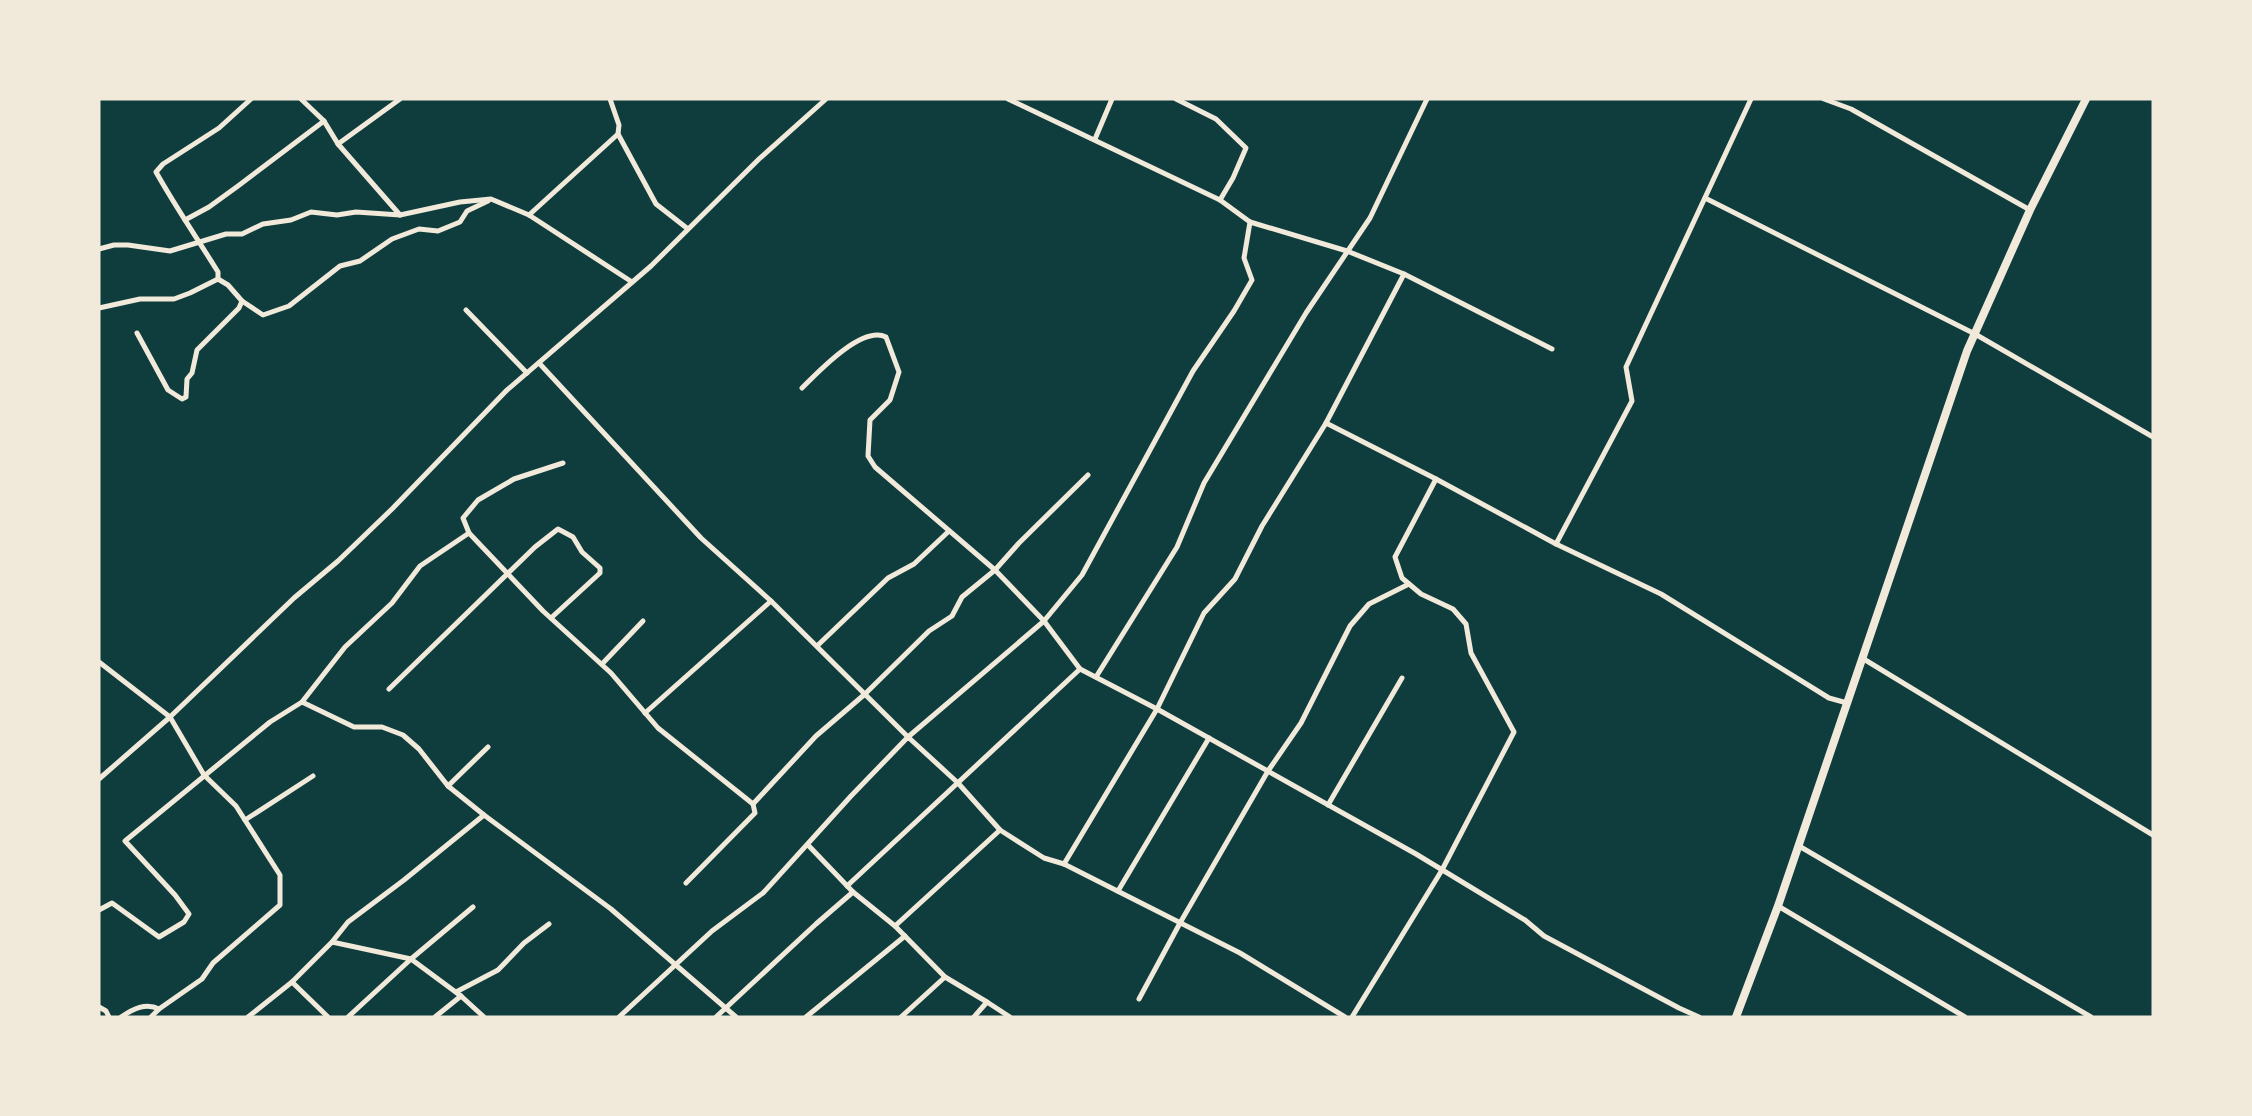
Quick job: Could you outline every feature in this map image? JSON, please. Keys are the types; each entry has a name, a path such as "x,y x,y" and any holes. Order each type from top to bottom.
{"main road":[{"path":"1736,1017 1778,906 1967,351 2031,210 2086,99"}],"street":[{"path":"218,279 218,272 156,171 219,128 251,99"},
{"path":"301,99 324,121 338,144 400,215"},
{"path":"338,144 400,99"},
{"path":"610,99 619,125 618,134 656,204 688,230"},
{"path":"99,779 170,717 294,598 338,561 392,509 506,391 632,282 759,159 826,99"},
{"path":"1008,99 1221,200 1250,222 1347,251 1404,274 1552,349"},
{"path":"1095,139 1112,99"},
{"path":"1176,99 1216,120 1245,148 1221,200"},
{"path":"1096,677 1177,547 1204,483 1306,312 1370,218 1427,99"},
{"path":"1556,544 1632,402 1626,367 1751,99"},
{"path":"1824,99 1851,109 2031,210"},
{"path":"185,220 209,207 324,121"},
{"path":"529,215 618,134"},
{"path":"1705,198 1975,334 2153,437"},
{"path":"99,249 114,245 128,245 170,251 226,234 242,234 263,224 291,220 311,212 337,215 356,212 400,215 460,202 491,199 529,215 632,282"},
{"path":"218,279 228,285 242,301 263,315 289,306 340,266 360,261 392,239 419,229 438,231 460,222 467,211 491,199"},
{"path":"619,1017 712,932 763,893 908,737 1044,621 1082,575 1193,371 1252,280 1244,258 1250,222"},
{"path":"1064,864 1156,709 1204,613 1235,579 1262,526 1326,423 1404,274"},
{"path":"99,308 140,299 174,298 218,279"},
{"path":"137,333 168,390 182,399 186,397 187,379 192,373 197,350 239,308 242,301"},
{"path":"466,310 527,374"},
{"path":"802,388 834,355 871,336 879,334 886,337 899,372 890,400 870,420 868,456 875,467 995,570 1044,621 1080,669 1209,738 1442,870 1525,920 1544,936 1699,1017"},
{"path":"539,363 701,538 771,601 957,783 1000,830 1044,858 1064,864 1240,953 1345,1017"},
{"path":"1326,423 1556,544 1661,594 1829,698 1847,703"},
{"path":"563,463 514,479 478,500 463,518 469,533 551,618 602,664 658,728 753,804 755,813 686,883"},
{"path":"753,804 816,736 865,694 928,631 951,616 962,597 995,570 1088,475"},
{"path":"1352,1017 1442,870 1514,732 1471,652 1466,624 1453,609 1421,594 1402,578 1395,557 1436,479"},
{"path":"388,689 535,547 558,529 573,537 582,552 600,568 600,573 551,618"},
{"path":"817,646 888,578 914,564 950,531"},
{"path":"99,910 112,903 159,937 184,922 189,914 176,895 125,841 270,722 302,702 345,647 392,603 420,566 469,533"},
{"path":"1140,999 1180,923 1268,771 1301,723 1350,626 1369,604 1409,584"},
{"path":"645,713 771,601"},
{"path":"602,664 643,621"},
{"path":"1862,658 2153,836"},
{"path":"99,662 170,717 204,775 236,806 280,875 280,905 213,963 202,979 151,1017"},
{"path":"847,886 1080,669"},
{"path":"1328,805 1402,678"},
{"path":"302,702 354,727 382,727 403,735 419,749 448,786 611,909 736,1017"},
{"path":"1118,891 1209,738"},
{"path":"448,786 488,747"},
{"path":"245,820 313,776"},
{"path":"248,1017 255,1015 292,982 332,942 348,922 484,815"},
{"path":"895,926 1000,830"},
{"path":"808,845 853,892 895,926 945,977 1010,1017"},
{"path":"1798,846 2091,1017"},
{"path":"716,1017 853,892"},
{"path":"1778,906 1965,1017"},
{"path":"348,1017 411,959 473,907"},
{"path":"435,1017 458,994 498,970 524,943 549,924"},
{"path":"806,1017 905,936"},
{"path":"332,942 411,959 458,994 484,1017"},
{"path":"901,1017 945,977"},
{"path":"292,982 328,1017"},
{"path":"974,1017 987,1002"},
{"path":"121,1017 141,1006 152,1005 159,1009"},
{"path":"99,1007 106,1011 109,1017"}]}
